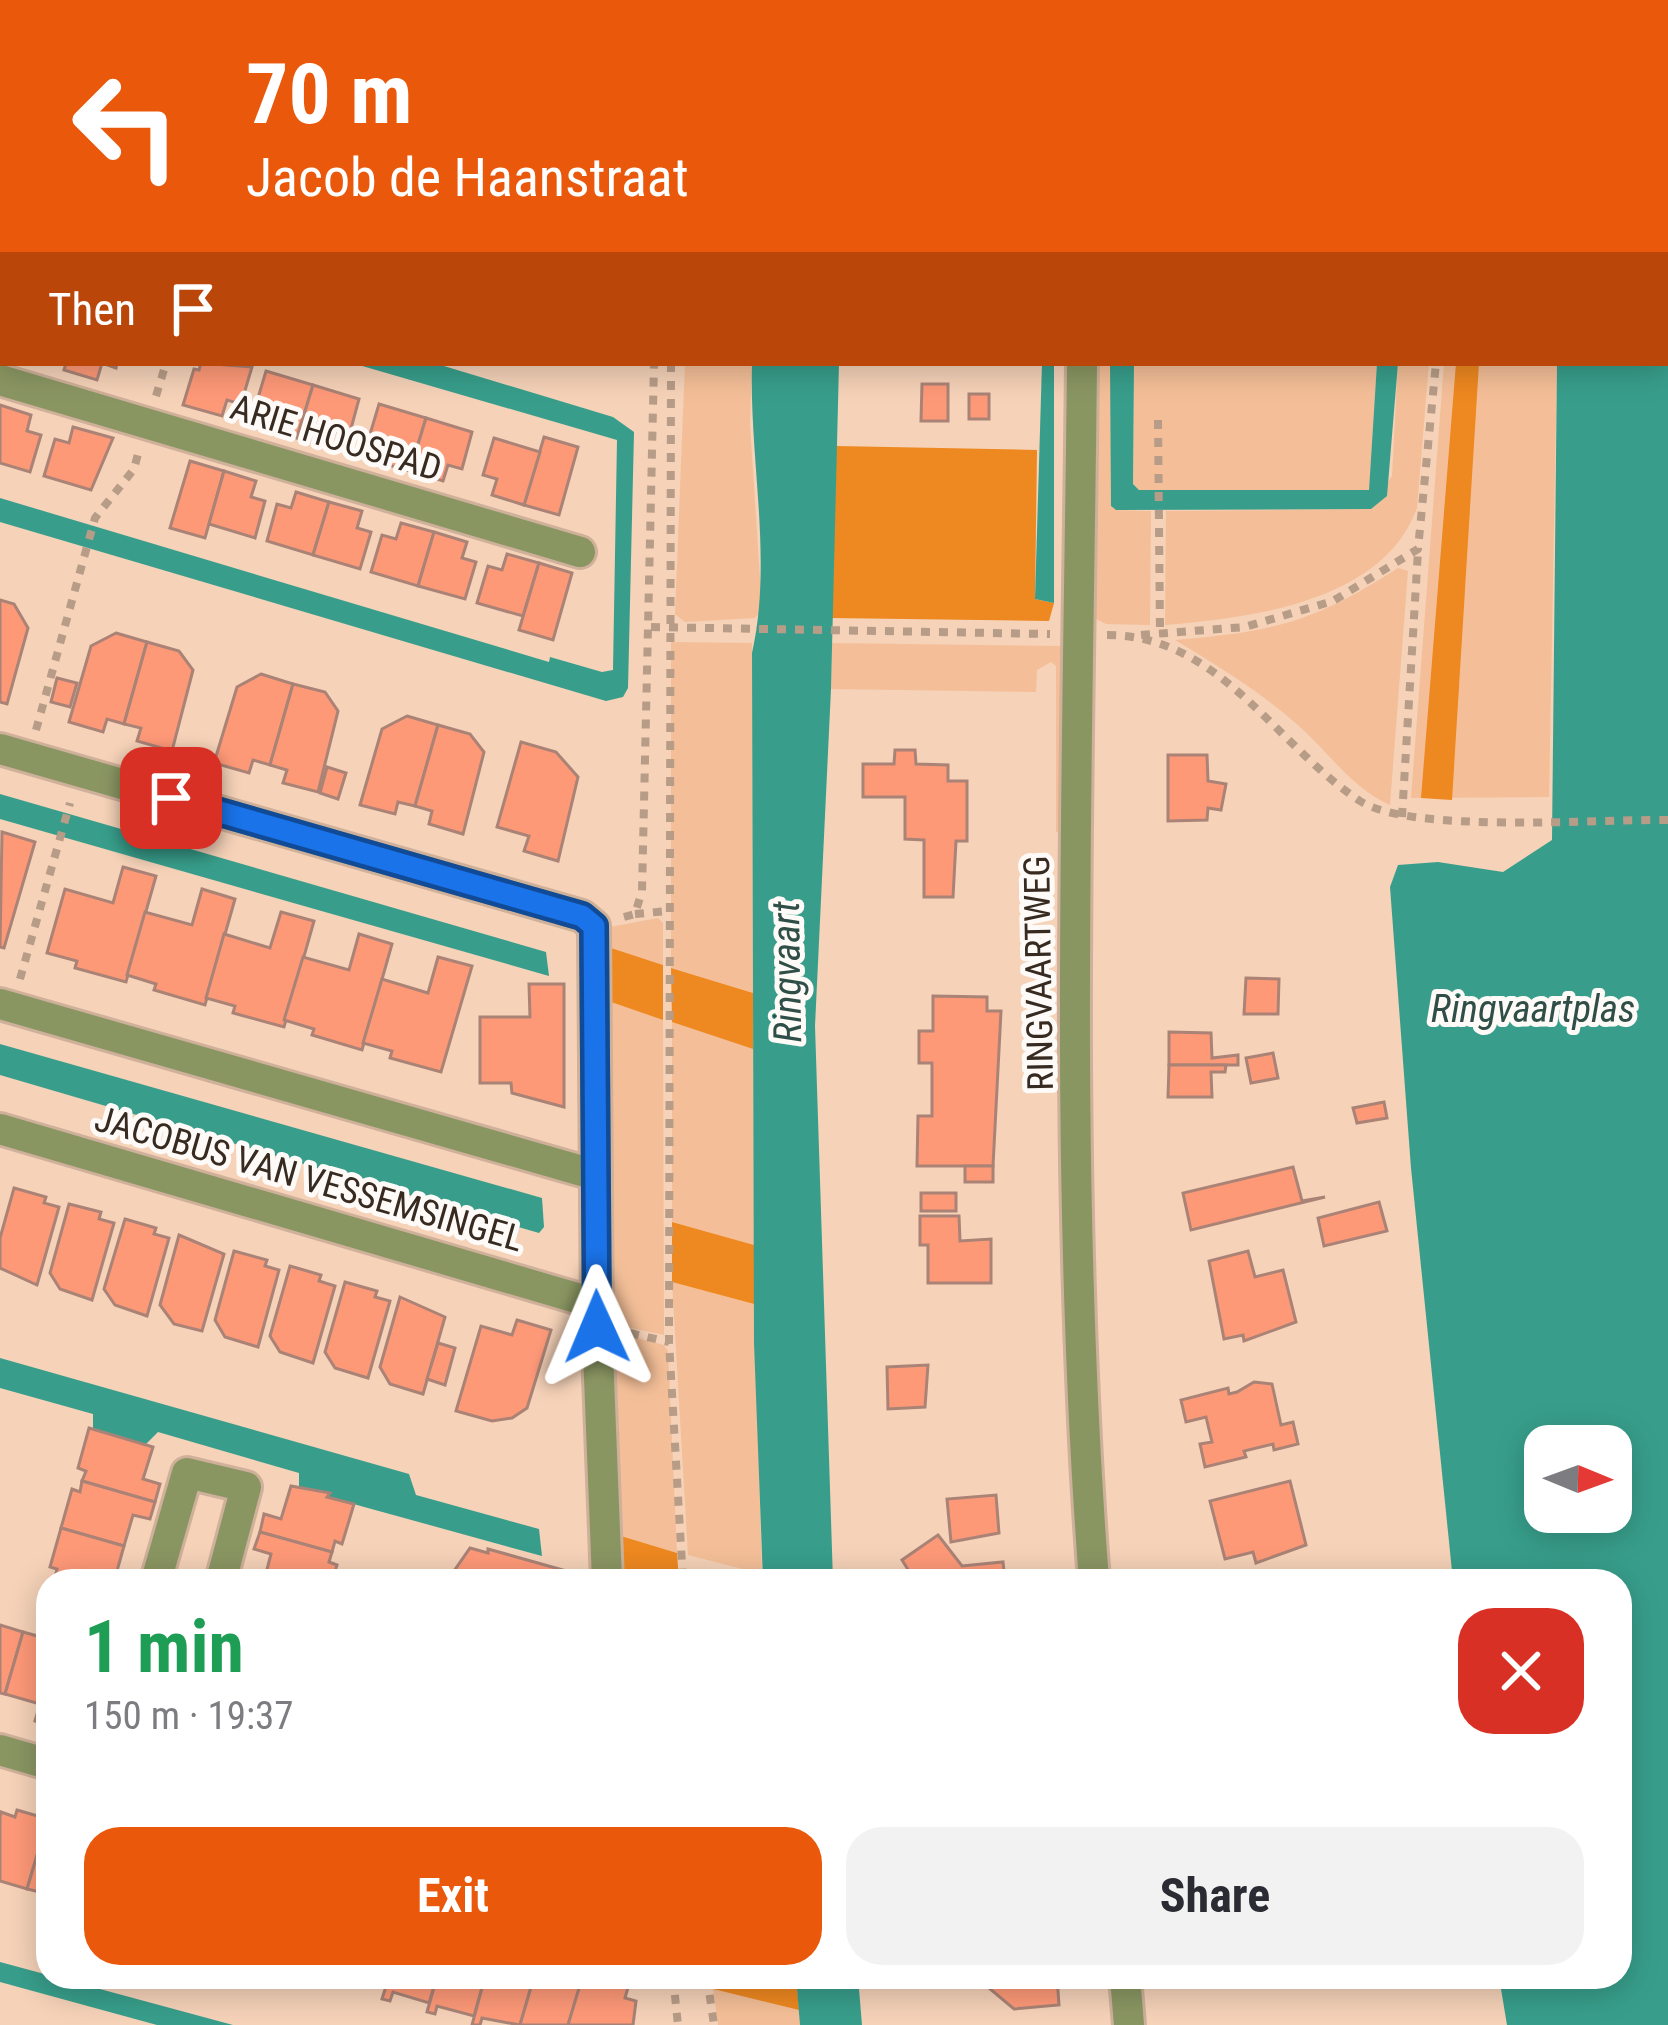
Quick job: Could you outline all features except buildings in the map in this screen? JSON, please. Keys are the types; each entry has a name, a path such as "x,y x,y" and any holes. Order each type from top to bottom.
{"street":[{"name":"RINGVAARTWEG","path":"1082,366 1083,1436 1093,1569"},
{"name":"ARIE HOOSPAD","path":"0,380 580,552"},
{"path":"14,753 582,916 594,926 597,1304 607,1569"},
{"path":"6,1006 596,1175"},
{"name":"JACOBUS VAN VESSEMSINGEL","path":"0,1129 597,1304"},
{"path":"159,1569 187,1473 246,1487 223,1569"},
{"path":"0,1750 36,1760"},
{"path":"1126,1989 1129,2025"}],"path":[{"path":"635,914 642,891 654,366"},
{"path":"671,366 669,1342 682,1569"},
{"path":"1402,818 1418,549 1436,366"},
{"path":"1158,420 1160,633"},
{"path":"14,753 95,518 134,469 148,422"},
{"path":"651,628 1140,635 1245,627 1333,601 1418,549"},
{"path":"1140,635 1212,668 1361,802 1402,818 1668,820"},
{"path":"6,1006 69,808"},
{"path":"594,926 668,910"},
{"path":"675,1989 678,2025"},
{"path":"709,1989 714,2025"}],"shaded area":[{"path":"685,366 752,366 750,424 762,609 755,618 685,622 675,614"},
{"path":"1093,366 1110,366 1116,510 1151,511 1150,625 1106,624 1092,617"},
{"path":"1134,366 1377,366 1369,490 1139,490 1133,484"},
{"path":"1398,366 1429,366 1417,508 1400,540 1375,565 1345,584 1274,610 1165,625 1166,511 1370,509 1392,476"},
{"path":"1444,366 1557,366 1549,797 1411,798"},
{"path":"1456,366 1479,366 1452,800 1421,798"},
{"path":"836,446 1037,450 1035,599 1054,603 1049,621 831,618"},
{"path":"1398,568 1408,571 1390,805 1353,780 1270,702 1175,640 1292,621 1342,601"},
{"path":"671,642 752,643 753,993 671,968"},
{"path":"832,643 1061,646 1066,652 1066,832 1056,832 1056,666 1051,662 1037,670 1036,692 831,689"},
{"path":"658,918 663,923 663,965 611,948 610,927"},
{"path":"611,948 663,965 663,1020 611,1002"},
{"path":"671,968 753,993 753,1049 672,1022"},
{"path":"611,1002 663,1020 664,1335 613,1324"},
{"path":"672,1022 753,1049 754,1245 672,1222"},
{"path":"672,1222 754,1245 754,1304 672,1282"},
{"path":"672,1282 754,1304 762,1569 688,1555"},
{"path":"613,1332 664,1345 668,1351 677,1553 621,1536"},
{"path":"621,1536 677,1553 678,1569 622,1569"},
{"path":"713,1989 799,2010 800,2025 718,2025"},
{"path":"713,1989 797,1989 799,2010"}],"water":[{"path":"362,366 444,366 613,417 634,432 628,688 623,697 606,701 0,522 0,498 549,662 550,657 602,672 613,670 617,440"},
{"name":"Ringvaart","path":"752,366 839,366 831,689 815,1026 833,1569 763,1569 754,1343 752,653 760,545"},
{"path":"1042,366 1054,366 1054,603 1035,599"},
{"path":"1110,366 1134,366 1133,484 1139,490 1369,490 1377,366 1398,366 1387,496 1371,509 1116,510 1111,506"},
{"name":"Ringvaartplas","path":"1557,366 1668,366 1668,2025 1507,2025 1501,1989 1632,1989 1632,1569 1452,1569 1411,1168 1390,887 1398,865 1438,862 1503,872 1552,840"},
{"path":"0,794 546,952 549,976 0,819"},
{"path":"0,1044 542,1198 544,1227 539,1233 0,1075"},
{"path":"0,1358 409,1474 416,1495 539,1529 542,1556 299,1489 299,1473 158,1432 146,1444 93,1430 93,1414 0,1388"},
{"path":"0,1962 36,1972 36,1989 100,1989 233,2025 157,2025 0,1982"},
{"path":"797,1989 859,1989 862,2025 800,2025"}],"route":[{"path":"171,798 582,916 594,926 598,940 597,1327"}]}
